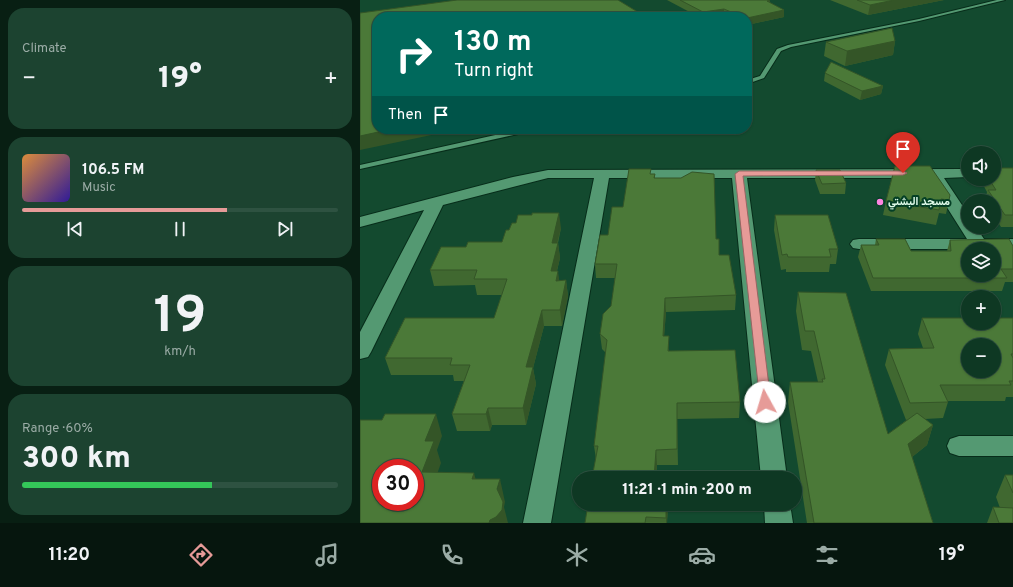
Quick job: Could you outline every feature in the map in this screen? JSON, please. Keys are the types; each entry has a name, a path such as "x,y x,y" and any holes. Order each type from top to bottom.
{"street":[{"path":"933,173 977,242"},
{"path":"360,222 535,176 602,174 961,173"},
{"path":"537,523 602,174"},
{"path":"739,174 773,471"},
{"path":"360,352 437,201"},
{"path":"859,244 961,244"},
{"path":"1001,244 1013,244"},
{"path":"960,446 1013,446"},
{"path":"778,511 780,523"}],"lane":[{"path":"752,80 762,77 779,50 790,46 919,20 1003,0"},
{"path":"360,167 509,134"}],"building":[{"path":"457,0 618,0 638,12 372,12 372,133 360,136 360,13"},
{"path":"680,0 768,0 770,1 767,1 784,10 752,17 752,12 731,12 724,9 703,12"},
{"path":"857,0 894,0 870,5"},
{"path":"892,28 895,41 847,51 826,42"},
{"path":"831,62 883,86 862,91 825,73"},
{"path":"895,166 930,166 950,195 949,200 941,199 939,210 886,201"},
{"path":"1001,168 1013,168 1013,215 1005,215 1001,209 1001,194 991,194 988,190 996,190 993,186 1001,186"},
{"path":"629,169 651,169 650,174 655,174 654,178 681,178 692,172 714,174 716,239 719,239 719,255 729,255 736,295 665,298 663,336 669,336 668,351 735,350 740,402 677,403 677,449 656,450 654,471 593,471 598,446 594,446 607,340 600,334 603,314 611,306 617,264 595,264 600,235 608,235 612,207 623,207"},
{"path":"816,170 840,170 846,183 822,184"},
{"path":"532,213 559,213 552,243 558,243 551,271 558,271 556,281 566,280 560,310 542,310 526,367 533,367 523,408 488,408 486,414 452,414 470,365 450,365 452,358 385,358 405,318 494,318 507,279 474,279 477,270 430,270 441,247 466,247 468,242 502,242 506,230 509,230 512,223 516,223 518,215 532,215"},
{"path":"775,215 828,215 838,249 829,249 831,257 788,257 787,254 782,255"},
{"path":"876,239 905,239 911,251 951,251 950,240 1009,239 1013,246 1013,269 1001,269 1001,242 961,242 961,278 873,278 861,245 879,245"},
{"path":"1001,269 1007,278 1001,278"},
{"path":"798,292 846,293 888,434 917,413 933,425 908,444 933,523 814,523 790,382 823,382 822,379 825,379 814,331 805,331"},
{"path":"922,318 961,318 961,330 1001,330 1001,318 1013,318 1013,354 1011,354 1013,358 1013,381 1009,381 1011,385 940,385 948,402 910,403 889,349 934,348"},
{"path":"385,414 436,414 425,441 434,441 424,467 424,459 372,459 372,511 424,511 424,472 474,473 472,479 500,479 497,489 503,502 502,510 496,517 490,520 489,523 360,523 360,420 382,420"},
{"path":"1005,475 1013,475 1013,493"},
{"path":"993,507 1013,508 1013,523 999,523"},
{"path":"587,511 666,511 666,518 646,517 645,523 585,523"}],"place":[{"name":"مسجد البشتي","path":"880,202"}],"route":[{"path":"765,402 739,174 903,173"}]}
